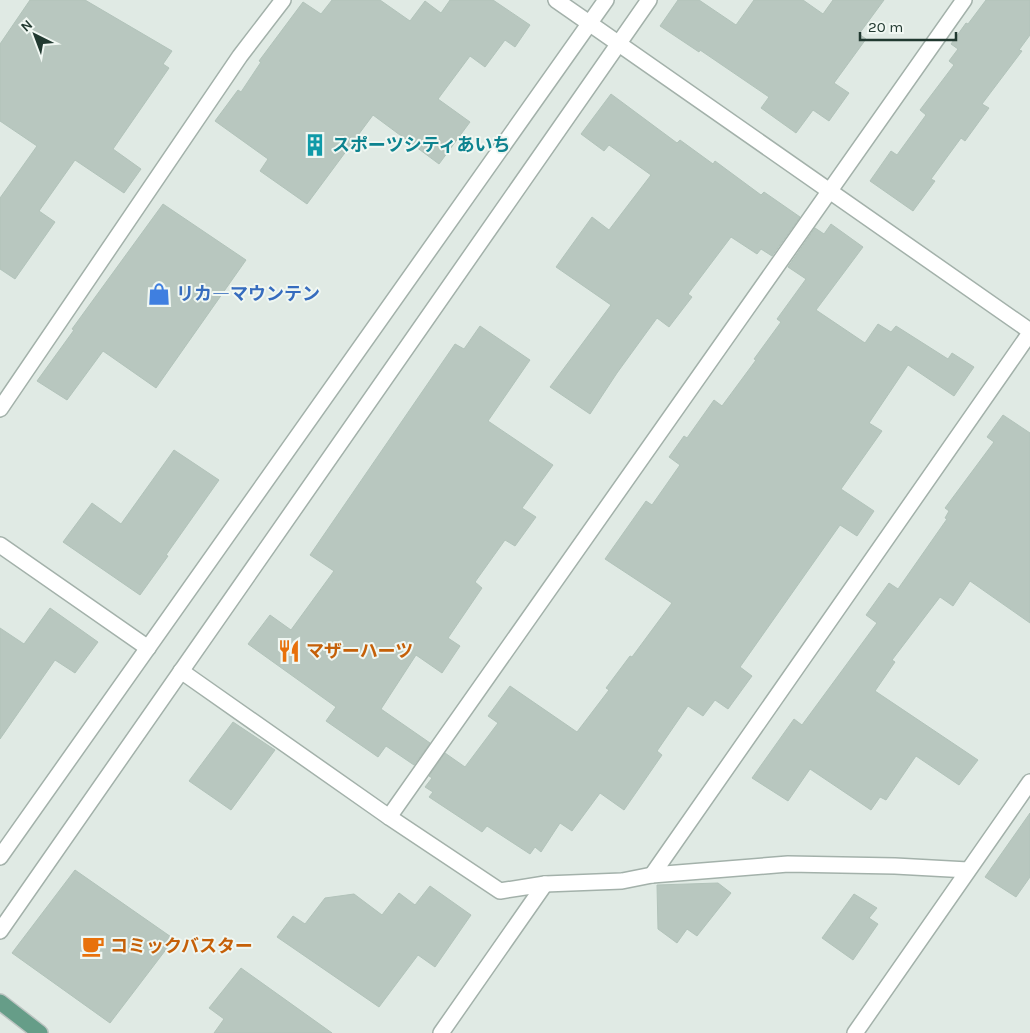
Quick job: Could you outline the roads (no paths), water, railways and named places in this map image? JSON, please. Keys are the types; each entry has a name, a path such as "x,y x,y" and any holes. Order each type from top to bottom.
{"main road":[{"path":"0,1002 40,1033"}],"street":[{"path":"0,409 240,56 283,0"},
{"path":"556,0 1030,332 652,875"},
{"path":"0,858 606,0"},
{"path":"0,931 649,0"},
{"path":"389,817 964,0"},
{"path":"0,545 148,648"},
{"path":"181,671 389,817 500,891 544,884 622,881 652,875 788,864 895,866 968,870"},
{"path":"855,1033 968,870 1028,788"},
{"path":"441,1033 544,884"}],"place":[{"name":"スポーツシティあいち","path":"315,145"},
{"name":"リカ―マウンテン","path":"159,294"},
{"name":"マザーハーツ","path":"289,651"},
{"name":"コミックバスター","path":"93,946"}]}
